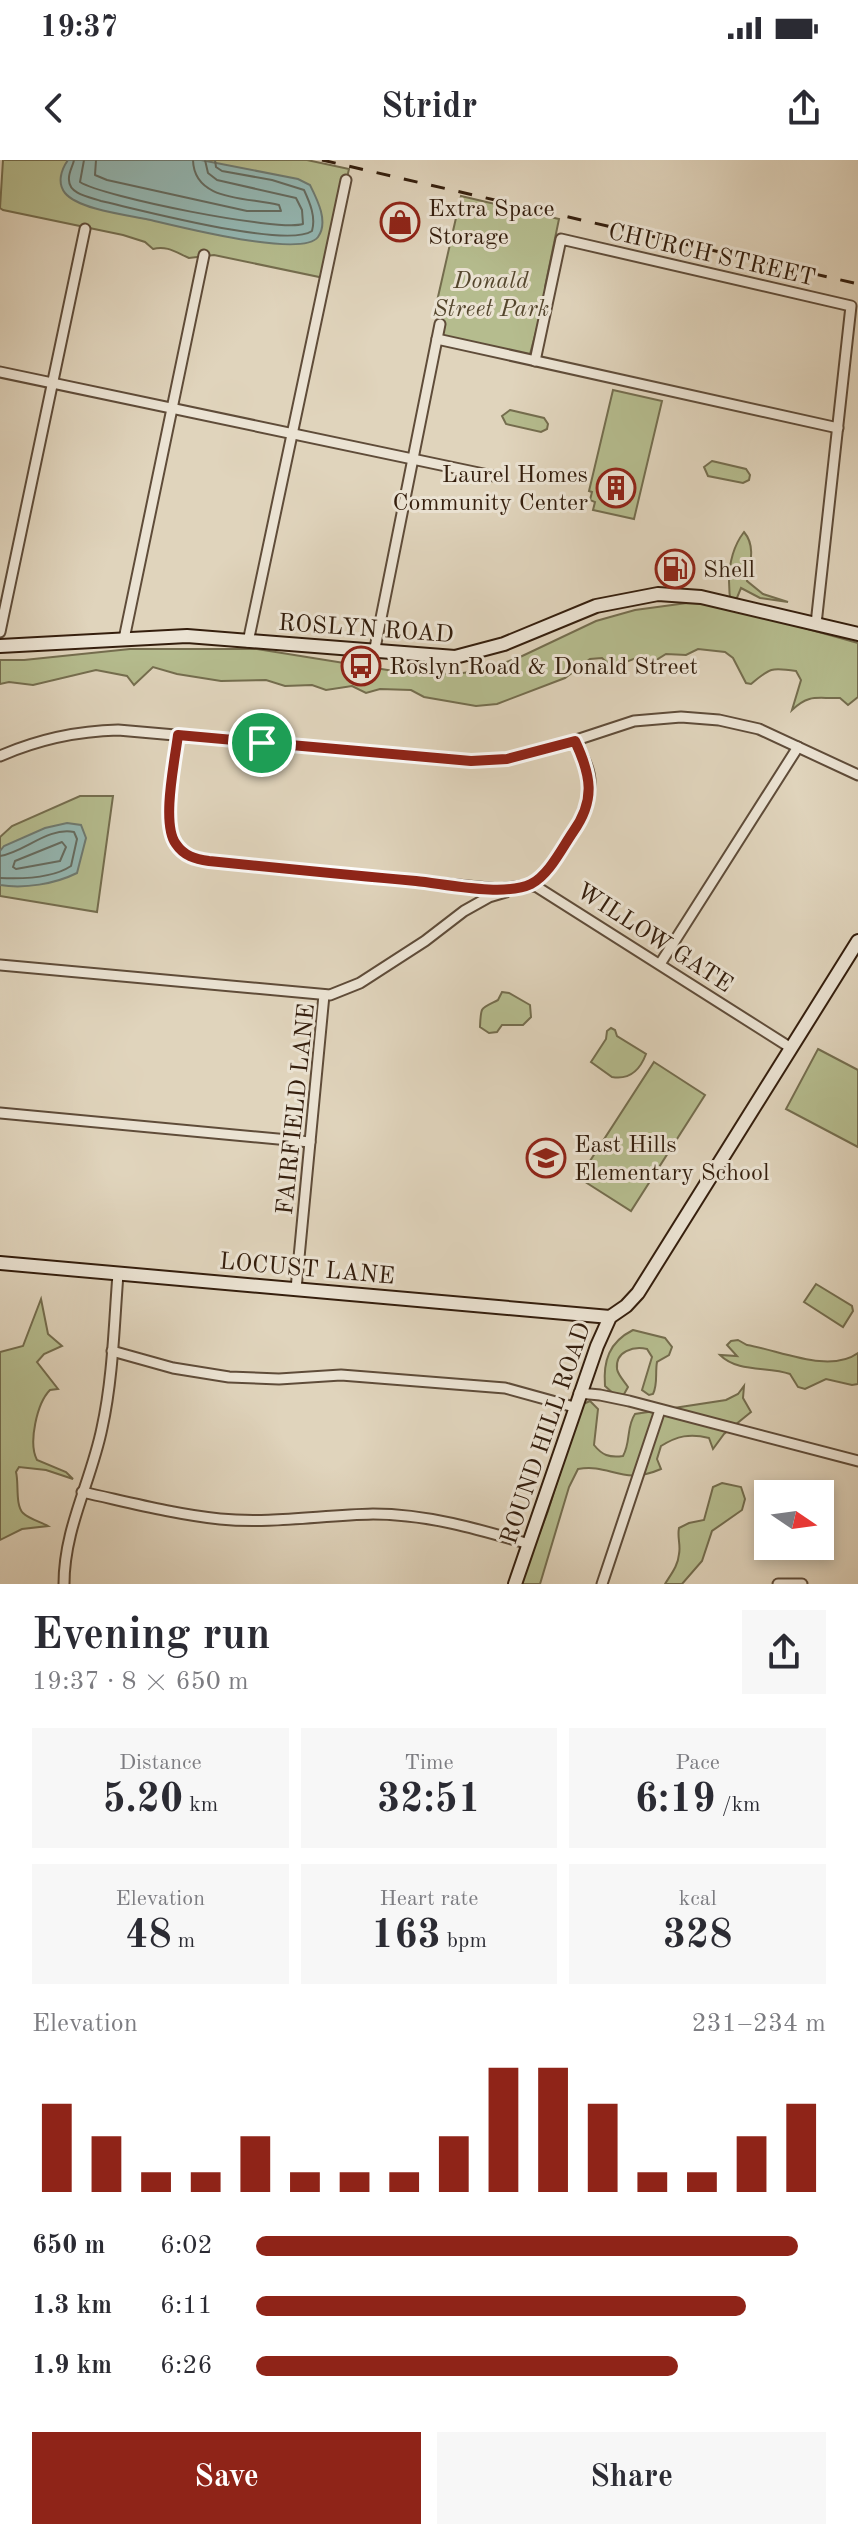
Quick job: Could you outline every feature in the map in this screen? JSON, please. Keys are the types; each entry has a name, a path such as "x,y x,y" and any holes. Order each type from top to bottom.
{"street":[{"path":"248,642 346,180"},
{"path":"0,632 85,229"},
{"name":"CHURCH STREET","path":"535,361 561,239 851,306 816,624"},
{"path":"124,639 204,255"},
{"path":"374,653 440,324"},
{"path":"437,339 838,428"},
{"path":"0,372 498,477"},
{"name":"ROSLYN ROAD","path":"0,646 187,636 439,658 470,655 504,644 596,606 658,594 701,597 858,634"},
{"path":"0,756 44,739 80,732 118,730 471,761 507,759 575,741 618,724 681,717 751,727 858,775"},
{"path":"178,735 170,826 177,846 189,857 506,889 529,885 541,877 584,812 590,788 589,776 575,741"},
{"path":"660,964 798,747"},
{"name":"WILLOW GATE","path":"529,885 546,891 791,1048"},
{"name":"FAIRFIELD LANE","path":"296,1289 324,995 337,994 360,983 489,897 529,885"},
{"name":"ROUND HILL ROAD","path":"515,1584 574,1407 610,1317 638,1293 858,941"},
{"path":"0,965 324,995"},
{"path":"0,1113 310,1142"},
{"name":"LOCUST LANE","path":"0,1263 610,1317"},
{"path":"64,1584 67,1542 102,1428 118,1274"},
{"path":"112,1351 173,1368 229,1377 279,1379 341,1375 505,1388 574,1407"},
{"path":"579,1393 600,1395 858,1461"},
{"path":"602,1584 660,1410"},
{"path":"82,1492 165,1511 222,1519 282,1520 377,1514 426,1518 477,1528 529,1544"},
{"path":"778,1584 802,1584"}],"green space":[{"path":"3,160 307,160 349,169 324,278 214,255 189,258 167,249 153,249 145,242 123,235 3,210 0,208"},
{"name":"Donald Street Park","path":"461,196 559,219 545,298 529,358 437,339 443,312 435,310"},
{"path":"613,390 662,401 634,519 593,510 595,502 590,500 592,492 589,491"},
{"path":"510,410 544,418 547,429 541,432 506,424 502,416"},
{"path":"712,461 746,469 749,480 743,483 708,476 704,467"},
{"path":"744,532 751,549 747,581 763,594 788,602 760,598 741,588 736,600 750,613 858,643 858,697 848,705 840,698 814,698 792,710 801,680 796,671 771,670 751,684 746,683 733,658 725,652 698,649 686,655 666,654 658,659 655,669 652,660 639,657 612,667 602,658 590,659 565,678 497,704 476,706 424,697 411,690 380,689 366,693 352,686 326,690 312,685 285,686 266,680 221,681 153,667 134,685 127,676 96,670 33,685 0,684 0,660 130,649 257,649 400,672 456,674 483,670 518,658 596,621 635,610 687,603 731,605 730,567"},
{"path":"80,796 113,796 97,912 0,896 0,837 12,826"},
{"path":"502,992 530,1005 531,1017 523,1025 502,1025 497,1032 489,1033 480,1027 481,1012 498,1000"},
{"path":"611,1028 617,1036 646,1054 641,1065 624,1077 612,1077 591,1062"},
{"path":"818,1049 858,1070 858,1147 786,1109"},
{"path":"654,1062 705,1095 631,1211 579,1178"},
{"path":"816,1284 852,1306 853,1311 843,1327 804,1302"},
{"path":"41,1299 48,1334 62,1346 44,1354 37,1362 58,1389 50,1390 41,1404 35,1424 34,1453 37,1460 66,1472 73,1479 46,1470 19,1467 16,1472 21,1509 28,1517 48,1526 22,1529 0,1540 0,1352 23,1346"},
{"path":"633,1330 665,1338 672,1347 669,1355 657,1362 655,1390 649,1395 642,1390 652,1357 647,1349 631,1349 622,1354 617,1369 628,1387 623,1396 615,1395 605,1386 607,1360 618,1340"},
{"path":"738,1340 747,1345 819,1361 846,1359 858,1353 858,1384 826,1379 805,1389 798,1387 790,1374 744,1367 727,1361 720,1355 737,1356 727,1345"},
{"path":"744,1386 743,1398 751,1412 724,1434 713,1449 709,1438 684,1436 661,1446 657,1459 661,1469 648,1474 626,1475 599,1469 578,1469 569,1487 540,1584 520,1584 548,1511 581,1405 590,1401 598,1409 594,1445 606,1455 623,1456 635,1414 726,1400 738,1394"},
{"path":"722,1483 741,1487 745,1499 742,1510 712,1531 702,1561 682,1584 665,1584 678,1558 679,1528 704,1520 713,1487"}],"water":[{"path":"68,160 201,160 298,179 310,185 316,197 321,211 321,231 318,237 307,243 264,243 91,207 71,199 61,185 63,168"},
{"path":"67,823 81,825 86,838 77,873 39,885 0,885 0,851 4,846 45,828"}],"railway":[{"path":"322,160 858,284"}],"place":[{"name":"Extra Space Storage","path":"400,222"},
{"name":"Laurel Homes Community Center","path":"616,488"},
{"name":"Shell","path":"675,569"},
{"name":"Roslyn Road & Donald Street","path":"361,666"},
{"name":"East Hills Elementary School","path":"546,1158"}],"route":[{"path":"178,735 262,743 471,761 507,759 575,741 588,770 590,788 577,826 550,865 535,882 515,888 445,884 189,857 177,846 170,826 178,735"}]}
